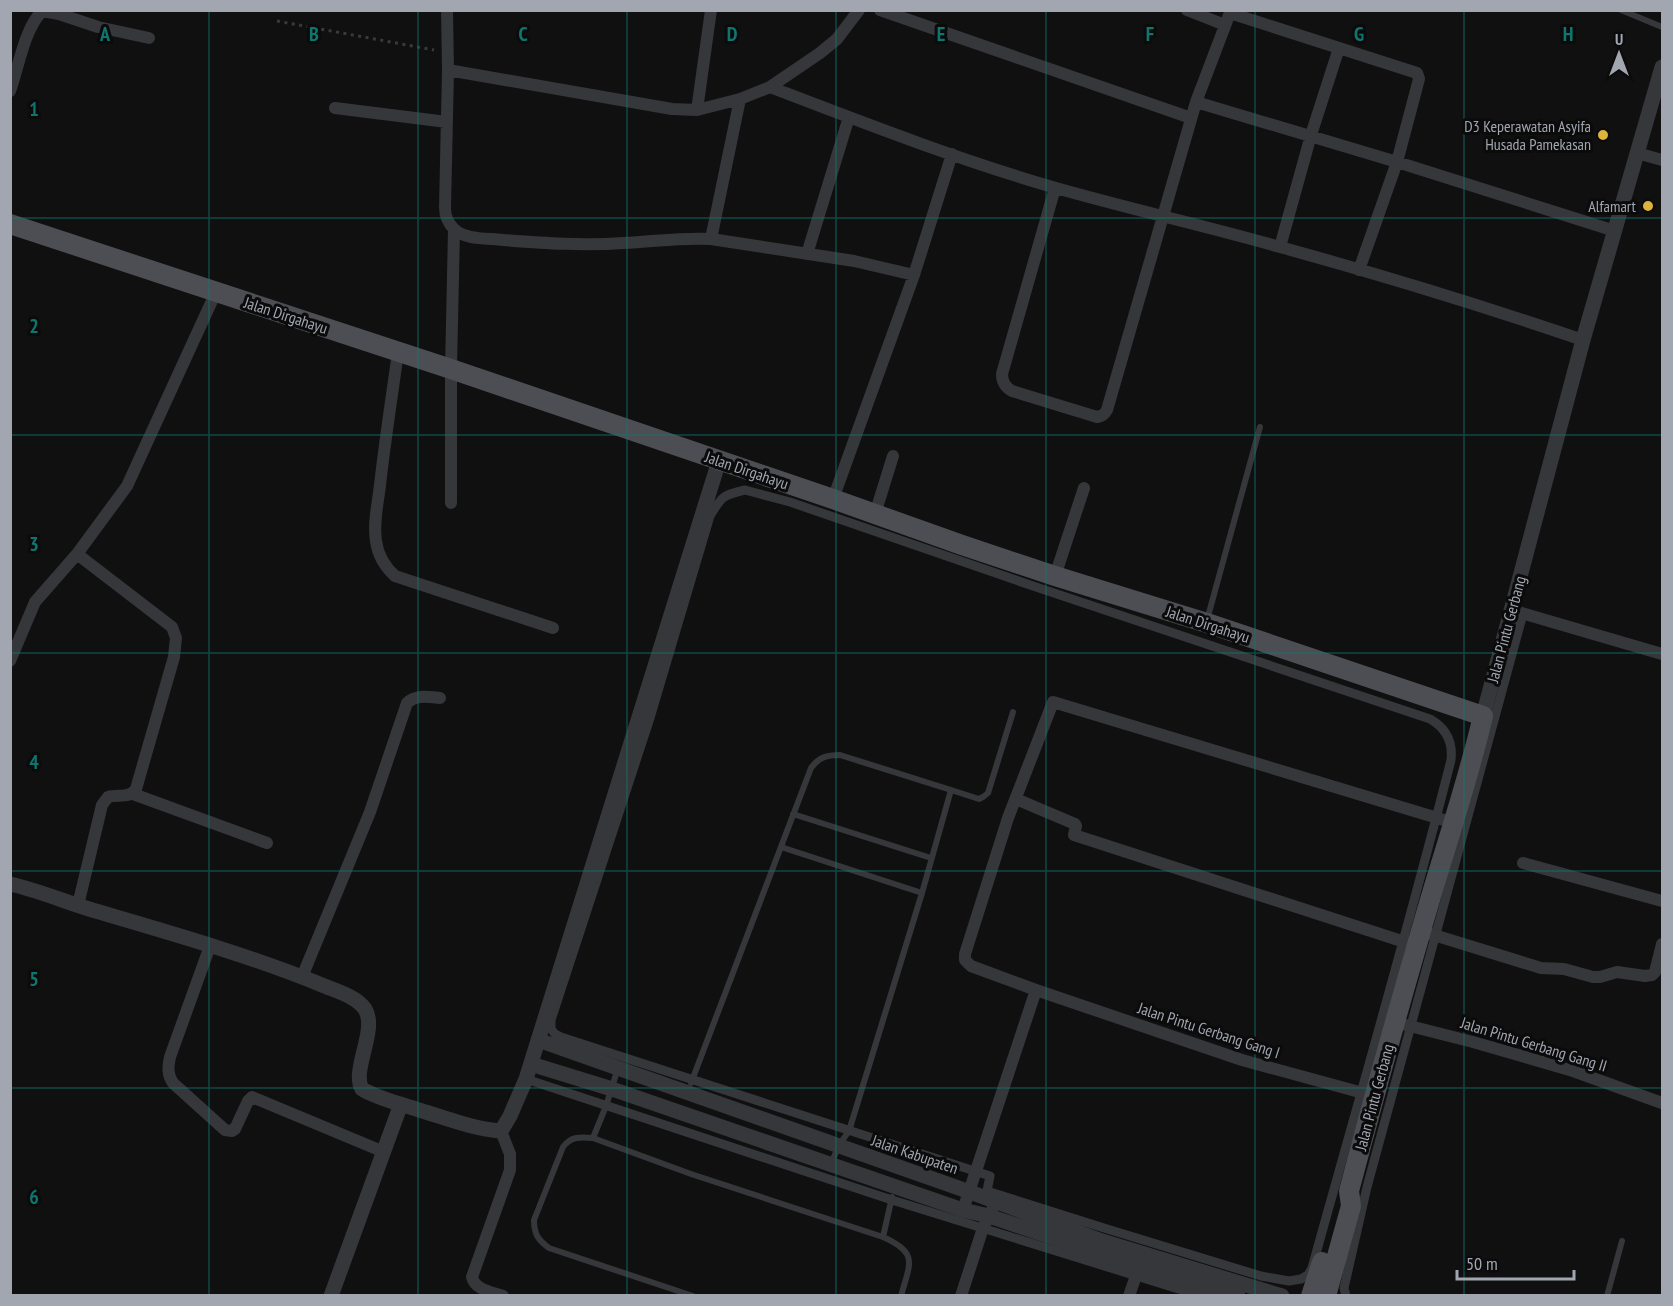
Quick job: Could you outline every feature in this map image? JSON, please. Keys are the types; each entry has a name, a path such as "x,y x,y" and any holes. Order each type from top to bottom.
{"main road":[{"name":"Jalan Dirgahayu","path":"10,224 451,369 1055,576 1207,622 1483,716"},
{"name":"Jalan Pintu Gerbang","path":"1327,1268 1339,1204 1350,1191 1368,1094 1403,1024 1445,820 1473,759 1483,716"},
{"path":"1311,1296 1327,1268"},
{"path":"1326,1296 1327,1268"}],"street":[{"path":"447,10 445,208 446,216 454,230 451,503"},
{"path":"697,110 711,10"},
{"path":"448,70 661,107 697,110 740,99 770,87 837,39 859,10"},
{"path":"880,10 1191,118"},
{"path":"1187,10 1228,16 1417,73 1419,79 1397,162 1359,270"},
{"path":"10,91 29,30 42,11 98,27 149,38"},
{"path":"1055,188 1002,378 1007,388 1012,391 1097,417 1104,415 1107,410 1191,118 1228,16"},
{"path":"1281,247 1311,135 1339,48"},
{"name":"Jalan Pintu Gerbang","path":"1483,716 1517,612 1583,340 1662,67"},
{"path":"770,87 952,154 1055,188 1281,247 1482,306 1583,340"},
{"path":"711,239 740,99"},
{"path":"1196,102 1311,135 1615,231"},
{"path":"335,108 447,122"},
{"path":"807,254 849,117"},
{"path":"1638,153 1662,160"},
{"path":"833,499 915,275 952,154"},
{"path":"454,230 479,238 549,243 622,243 691,237 854,261 915,275"},
{"path":"10,661 35,602 77,554 127,486 216,292"},
{"path":"398,352 376,514 375,540 386,568 395,576 553,628"},
{"path":"875,514 893,456"},
{"path":"501,1131 510,1116 531,1064 719,461"},
{"path":"1055,576 1084,488"},
{"path":"1662,654 1517,612 1419,939 1312,1268 1308,1275 1301,1279 1289,1281 1250,1272 987,1191 990,1176 849,1131 690,1086 561,1037 550,1029 650,718 710,516 719,501 726,495 745,490 790,502 1430,719 1445,731 1452,751 1445,820 1053,702 1016,799 1075,825 1074,835 1419,939 1542,968 1564,969 1593,977 1617,972 1652,975 1655,972 1662,944"},
{"path":"77,554 172,627 176,638 174,657 133,794"},
{"path":"302,977 370,812 407,703 417,697 440,698"},
{"path":"78,905 102,805 108,797 133,794 267,843"},
{"name":"Jalan Pintu Gerbang Gang I","path":"1016,799 965,954 965,960 971,966 1242,1060 1368,1094"},
{"path":"1524,863 1662,901"},
{"path":"11,884 210,946 302,977 348,996 360,1003 369,1021 360,1074 362,1089 478,1128 501,1131"},
{"path":"210,946 170,1057 168,1069 173,1083 225,1130 235,1129 252,1097 384,1152"},
{"path":"963,1210 1036,990"},
{"path":"1346,1296 1344,1288 1403,1024"},
{"name":"Jalan Pintu Gerbang Gang II","path":"1403,1024 1573,1071 1662,1103"},
{"name":"Jalan Kabupaten","path":"538,1040 618,1068 690,1086 899,1168 1102,1241 1282,1296"},
{"path":"531,1064 612,1089 830,1164 893,1194 963,1210 986,1222"},
{"path":"526,1079 606,1106 986,1222 1138,1271 1201,1296"},
{"path":"331,1296 401,1104"},
{"path":"501,1131 510,1154 510,1170 472,1276 473,1283 479,1287 504,1296"},
{"path":"961,1296 986,1222 996,1202"},
{"path":"1129,1296 1138,1271"},
{"path":"1138,1271 1238,1296"}],"lane":[{"path":"1621,10 1662,27"},
{"path":"1207,622 1260,427"},
{"path":"680,1112 793,814 811,768 817,760 827,755 840,755 979,799 988,793 1012,712"},
{"path":"830,1164 849,1131 951,790"},
{"path":"793,814 932,858"},
{"path":"781,847 922,893"},
{"path":"593,1138 618,1068"},
{"path":"693,1296 549,1248 539,1241 534,1230 534,1220 567,1141 573,1138 593,1138 691,1174 883,1237 908,1253 909,1266 901,1296"},
{"path":"883,1237 899,1168"},
{"path":"1607,1296 1622,1241"}],"path":[{"path":"277,21 448,53"}],"place":[{"name":"D3 Keperawatan Asyifa Husada Pamekasan","path":"1603,135"},
{"name":"Alfamart","path":"1648,206"}]}
